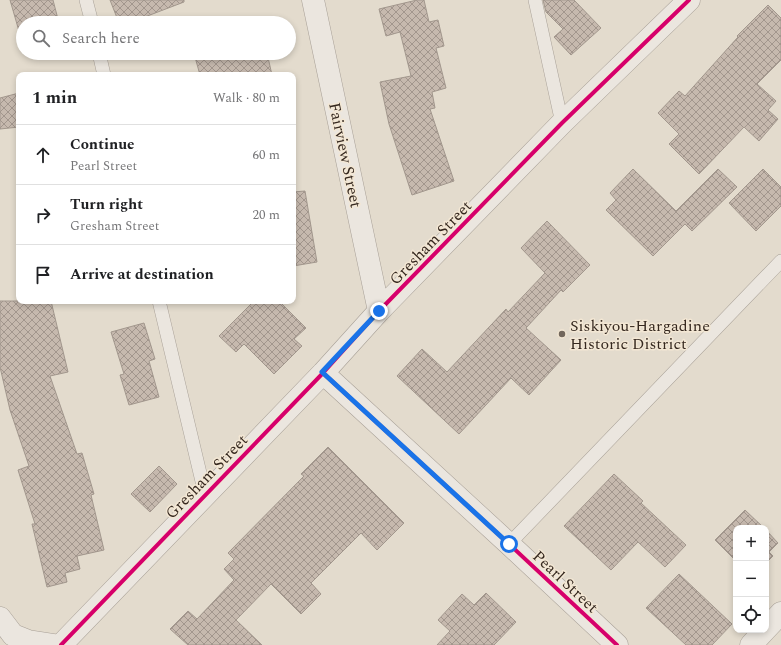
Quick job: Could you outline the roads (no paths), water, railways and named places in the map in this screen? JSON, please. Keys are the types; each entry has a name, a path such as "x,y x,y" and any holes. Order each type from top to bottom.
{"street":[{"name":"Fairview Street","path":"313,0 379,311"},
{"name":"Gresham Street","path":"61,645 379,311 562,123 689,0"},
{"name":"Pearl Street","path":"322,372 617,645"},
{"path":"769,625 781,613"},
{"path":"0,618 13,635 28,641 54,645"},
{"path":"751,645 762,633"}],"lane":[{"path":"86,0 90,16"},
{"path":"535,0 562,123"},
{"path":"101,60 103,72"},
{"path":"509,544 781,261"},
{"path":"160,304 205,494"}],"place":[{"name":"Siskiyou-Hargadine Historic District","path":"562,334"}]}
